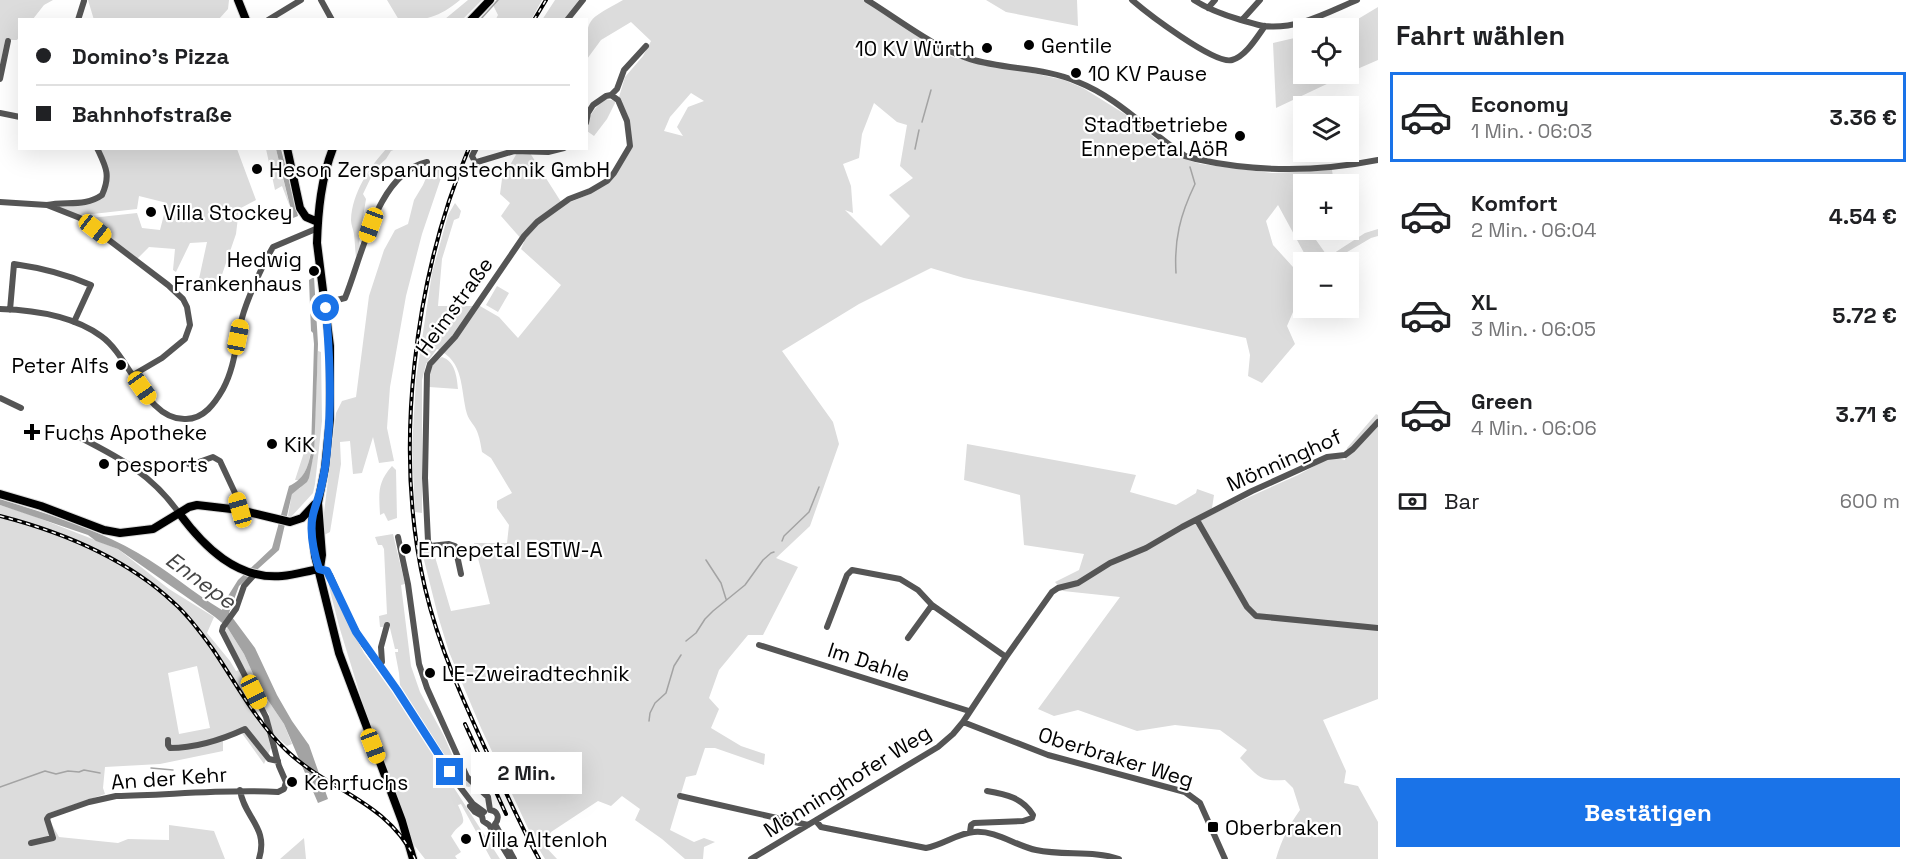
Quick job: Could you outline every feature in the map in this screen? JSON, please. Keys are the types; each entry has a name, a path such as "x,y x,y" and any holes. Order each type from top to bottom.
{"main road":[{"path":"238,0 245,18"},
{"path":"473,18 490,0"},
{"path":"287,150 300,208 306,217 318,225"},
{"path":"332,150 322,189 317,243 330,346 330,419 325,468 313,520 314,550 339,653 402,821 413,859"},
{"path":"0,494 41,506 115,533 149,530 189,507 197,505 240,510 300,524 313,520 320,514"},
{"path":"318,502 322,555 319,569"},
{"path":"286,522 302,518 318,502"},
{"path":"179,513 211,550 250,573 283,576 319,569"}],"street":[{"path":"271,18 301,0"},
{"path":"321,0 331,18"},
{"path":"568,18 582,0"},
{"path":"867,0 947,50 970,59 1058,75 1080,82 1123,108 1185,156 1276,170 1339,166 1378,160"},
{"path":"1132,0 1183,38 1226,60 1239,57 1265,26"},
{"path":"1194,0 1208,8 1265,26 1294,25 1358,0"},
{"path":"1208,8 1215,0"},
{"path":"1242,20 1260,0"},
{"path":"79,18 84,1"},
{"path":"0,79 8,41"},
{"path":"588,112 593,105 611,95 620,84 624,70 646,46"},
{"name":"Heimstraße","path":"461,574 455,546 449,544 430,546 428,541 425,478 427,374 430,364 454,337 537,222 569,199 607,181 614,173 630,146 627,121 618,100 611,95"},
{"path":"0,113 18,117"},
{"path":"47,205 58,202 90,202 102,195 107,170 98,150"},
{"path":"475,150 472,156 475,162 514,151 548,152 556,150"},
{"path":"325,303 345,298 371,225 399,178 418,164 427,162"},
{"path":"0,202 47,205 80,218 183,298 190,325 184,339 162,358 133,375"},
{"path":"0,309 52,315 74,322 102,337 150,400 167,416 191,419 207,410 224,387 230,373 242,318 273,246 318,225"},
{"path":"10,310 15,264 41,268 92,285 74,322"},
{"path":"0,398 21,408"},
{"name":"Mönninghof","path":"1065,586 1078,583 1110,563 1146,548 1231,501 1327,457 1345,455 1378,422"},
{"path":"81,438 126,462 161,490 179,513"},
{"path":"189,464 213,457 220,461 240,510"},
{"path":"1197,520 1247,607 1256,616 1378,628"},
{"path":"398,537 408,584 419,664 426,688 467,777 488,798 484,823 492,825 514,859"},
{"path":"319,569 327,571 330,575 356,632 457,783 473,804 486,812 495,811 498,815 498,820 492,825"},
{"path":"827,627 847,575 852,570 900,579 918,590 932,605 1006,657"},
{"name":"An der Kehr","path":"31,843 53,838 47,823 50,816 101,799 116,796 283,790 286,782 266,717 222,631 236,609 250,573"},
{"name":"Mönninghofer Weg","path":"751,859 938,747 953,734 1052,592 1065,586"},
{"path":"909,638 932,605"},
{"path":"379,665 382,662 381,647 387,625"},
{"name":"Im Dahle","path":"759,645 969,711"},
{"name":"Oberbraker Weg","path":"963,722 1059,758 1185,792 1200,802 1225,859"},
{"name":"An der Kehr","path":"168,740 170,748 181,748 221,739 245,729 269,759 278,761"},
{"name":"An der Kehr","path":"240,790 244,808 254,820 261,836 260,859"},
{"path":"970,832 971,825 974,823 1023,821 1032,818 1033,815 1024,803 1005,794 987,791"},
{"name":"An der Kehr","path":"93,795 101,799"},
{"path":"680,796 808,825"},
{"path":"816,820 821,827 926,848 938,846 970,832 983,832 1035,850 1096,854 1119,859"},
{"path":"492,825 510,859"}],"shaded area":[{"path":"0,0 53,0 44,5 34,18 18,18 18,38 5,40 0,65"},
{"path":"88,0 229,0 228,9 220,18 93,18"},
{"path":"387,0 460,0 432,17 398,18"},
{"path":"468,0 482,0 464,18 446,18"},
{"path":"496,0 542,0 532,18 496,18 498,15 493,5"},
{"path":"555,0 579,0 565,18 543,18"},
{"path":"623,0 863,0 952,57 1064,80 1083,88 1128,116 1174,154 1184,159 1201,164 1272,173 1332,170 1333,174 1293,174 1293,233 1278,205 1266,221 1273,245 1293,267 1293,312 1287,326 1295,344 1262,383 1248,376 1250,355 1246,338 964,278 931,268 859,304 782,351 833,422 839,444 810,526 776,558 798,567 763,635 748,635 719,670 709,698 719,709 711,728 741,746 765,754 764,765 715,748 705,748 696,775 686,777 670,830 694,842 704,838 715,842 704,847 703,859 685,859 635,820 640,809 622,796 611,806 598,801 551,832 544,845 557,859 545,859 534,841 481,728 449,652 422,552 433,550 451,611 490,604 474,543 507,543 509,525 497,508 497,501 512,493 491,458 482,452 477,431 467,414 457,368 446,354 437,349 426,364 422,380 422,513 415,512 412,448 416,379 432,273 448,215 455,203 461,211 459,218 454,220 442,259 438,306 480,306 499,317 518,338 561,285 521,249 524,242 501,216 510,203 500,194 502,179 517,153 530,153 563,205 590,194 608,183 632,146 627,114 619,97 625,77 643,56 651,41 631,22 601,40 588,58 588,27 595,17","holes":["691,93 704,101 688,107 677,127 683,136 664,131 670,117","874,103 897,122 907,125 900,166 913,178 889,195 910,216 881,246 845,210 853,213 851,186 843,164 859,158 862,134"]},
{"path":"986,0 1077,0 1078,26 1006,12"},
{"path":"1378,7 1378,60 1359,68 1359,18"},
{"path":"1293,38 1293,84 1327,84 1301,96 1293,96 1293,100 1276,108 1273,43"},
{"path":"606,99 616,101 607,119 594,136 588,132 588,121 595,109"},
{"path":"97,150 237,150 256,200 239,209 236,234 216,292 197,288 207,242 190,243 176,272 173,270 175,249 149,247 135,261 81,219 137,213 142,228 160,230 167,203 139,196 137,209 75,216 55,208 55,201 89,201 100,195 103,182 101,161"},
{"path":"266,150 276,150 290,207 282,186 275,190"},
{"path":"276,150 281,150 298,216 293,218"},
{"path":"385,150 394,150 375,169 363,194 366,199 360,246 356,257 351,220 352,210 358,191"},
{"path":"435,168 443,172 422,234 406,296 390,387 387,428 394,461 379,463 373,437 362,473 353,474 350,441 340,442 341,464 330,532 324,535 324,513 336,413 342,401 356,397 369,296 384,250 395,230 408,224 414,200 429,171"},
{"path":"1378,229 1378,236 1347,252 1336,252 1354,240 1359,240 1359,237 1365,233"},
{"path":"1297,240 1316,240 1324,252 1304,252"},
{"path":"314,277 318,344 314,453 309,478 292,494 279,550 239,586 229,613 255,648 277,695 309,745 328,799 318,803 284,724 259,687 244,654 227,627 118,549 96,541 88,535 0,505 0,499 70,522 122,544 222,610 238,580 272,548 289,486 302,476 308,463 311,452 314,344 311,331 309,280"},
{"path":"497,286 509,293 498,312 486,305"},
{"path":"318,351 321,352 322,421 315,484 313,493 291,517 288,516 292,493 300,488 313,459"},
{"path":"442,357 453,366 458,389 429,387 432,366"},
{"path":"1376,414 1378,415 1378,699 1323,720 1346,771 1344,783 1358,786 1378,822 1378,859 1276,859 1286,833 1300,810 1293,788 1285,780 1264,779 1255,773 1240,758 1247,750 1220,730 1175,725 1137,731 1078,710 1054,716 1038,709 1120,597 1063,591 1055,582 1079,570 1084,554 1024,545 1020,495 964,480 967,444 1136,475 1130,492 1176,505 1196,493 1197,489 1214,495 1212,508 1206,512 1202,520 1327,459 1333,457 1345,460 1347,448"},
{"path":"309,437 311,438 311,449 308,466 303,476 295,480"},
{"path":"392,466 396,470 397,518 388,521 384,513 380,515 379,494 381,483"},
{"path":"0,505 118,549 169,589 214,617 207,633 236,671 242,669 225,634 227,627 244,654 259,687 284,724 292,744 287,746 272,733 269,714 261,704 254,707 266,729 271,748 264,764 241,732 223,741 223,751 160,764 105,767 103,788 105,794 46,814 59,837 118,843 128,839 169,840 169,825 214,831 225,859 0,859","holes":["197,666 210,728 179,734 168,673"]},
{"path":"393,534 405,584 401,585 411,666 420,692 457,766 460,767 471,786 469,787 465,786 458,776 400,685 395,652 398,652 398,649 395,649 389,624 380,627 379,616 387,614 384,549 382,545 378,545 375,537"},
{"path":"328,583 364,653 392,692 500,859 491,859 461,804 458,805 463,821 451,836 461,852 455,856 457,859 425,859 414,845 366,714"},
{"path":"304,838 306,859 280,859"}],"waterway":[{"path":"482,18 498,0"},
{"path":"922,122 931,90"},
{"path":"915,149 919,130"},
{"path":"310,171 316,167"},
{"path":"1176,273 1179,228 1185,206 1195,184 1190,167"},
{"path":"782,541 784,536 809,512 819,487"},
{"path":"686,641 696,633 713,611 745,585 763,560 774,552"},
{"path":"706,560 721,583 726,599"},
{"path":"649,721 655,703 666,693 674,666 681,655"},
{"path":"151,768 173,770"},
{"path":"0,787 45,771 56,774 84,770 100,773"}],"railway":[{"path":"535,18 546,0"},
{"path":"468,150 450,198 434,252 422,308 414,365 410,423 415,535 425,588 445,654 481,740 539,859"},
{"path":"0,516 47,530 93,549 115,560 156,587 194,624 256,715 276,740 303,765 356,798 389,823 403,839 415,859"},
{"path":"465,724 506,814"}],"place":[{"name":"Gentile","path":"1029,45"},
{"name":"10 KV Würth","path":"987,48"},
{"name":"10 KV Pause","path":"1076,73"},
{"name":"Stadtbetriebe Ennepetal AöR","path":"1240,136"},
{"name":"Heson Zerspanungstechnik GmbH","path":"257,169"},
{"name":"Villa Stockey","path":"151,212"},
{"name":"Hedwig Frankenhaus","path":"314,271"},
{"name":"Peter Alfs","path":"121,365"},
{"name":"Fuchs Apotheke","path":"32,432"},
{"name":"KiK","path":"272,444"},
{"name":"pesports","path":"104,464"},
{"name":"Ennepetal ESTW-A","path":"406,549"},
{"name":"LE-Zweiradtechnik","path":"430,673"},
{"name":"Kehrfuchs","path":"292,782"},
{"name":"Oberbraken","path":"1213,827"},
{"name":"Villa Altenloh","path":"466,839"}],"route":[{"path":"326,308 330,346 330,419 322,486 313,514 315,556 319,569 327,571 332,580 364,645 397,690 450,772"}],"water label":[{"name":"Ennepe","path":"201,580"}]}
